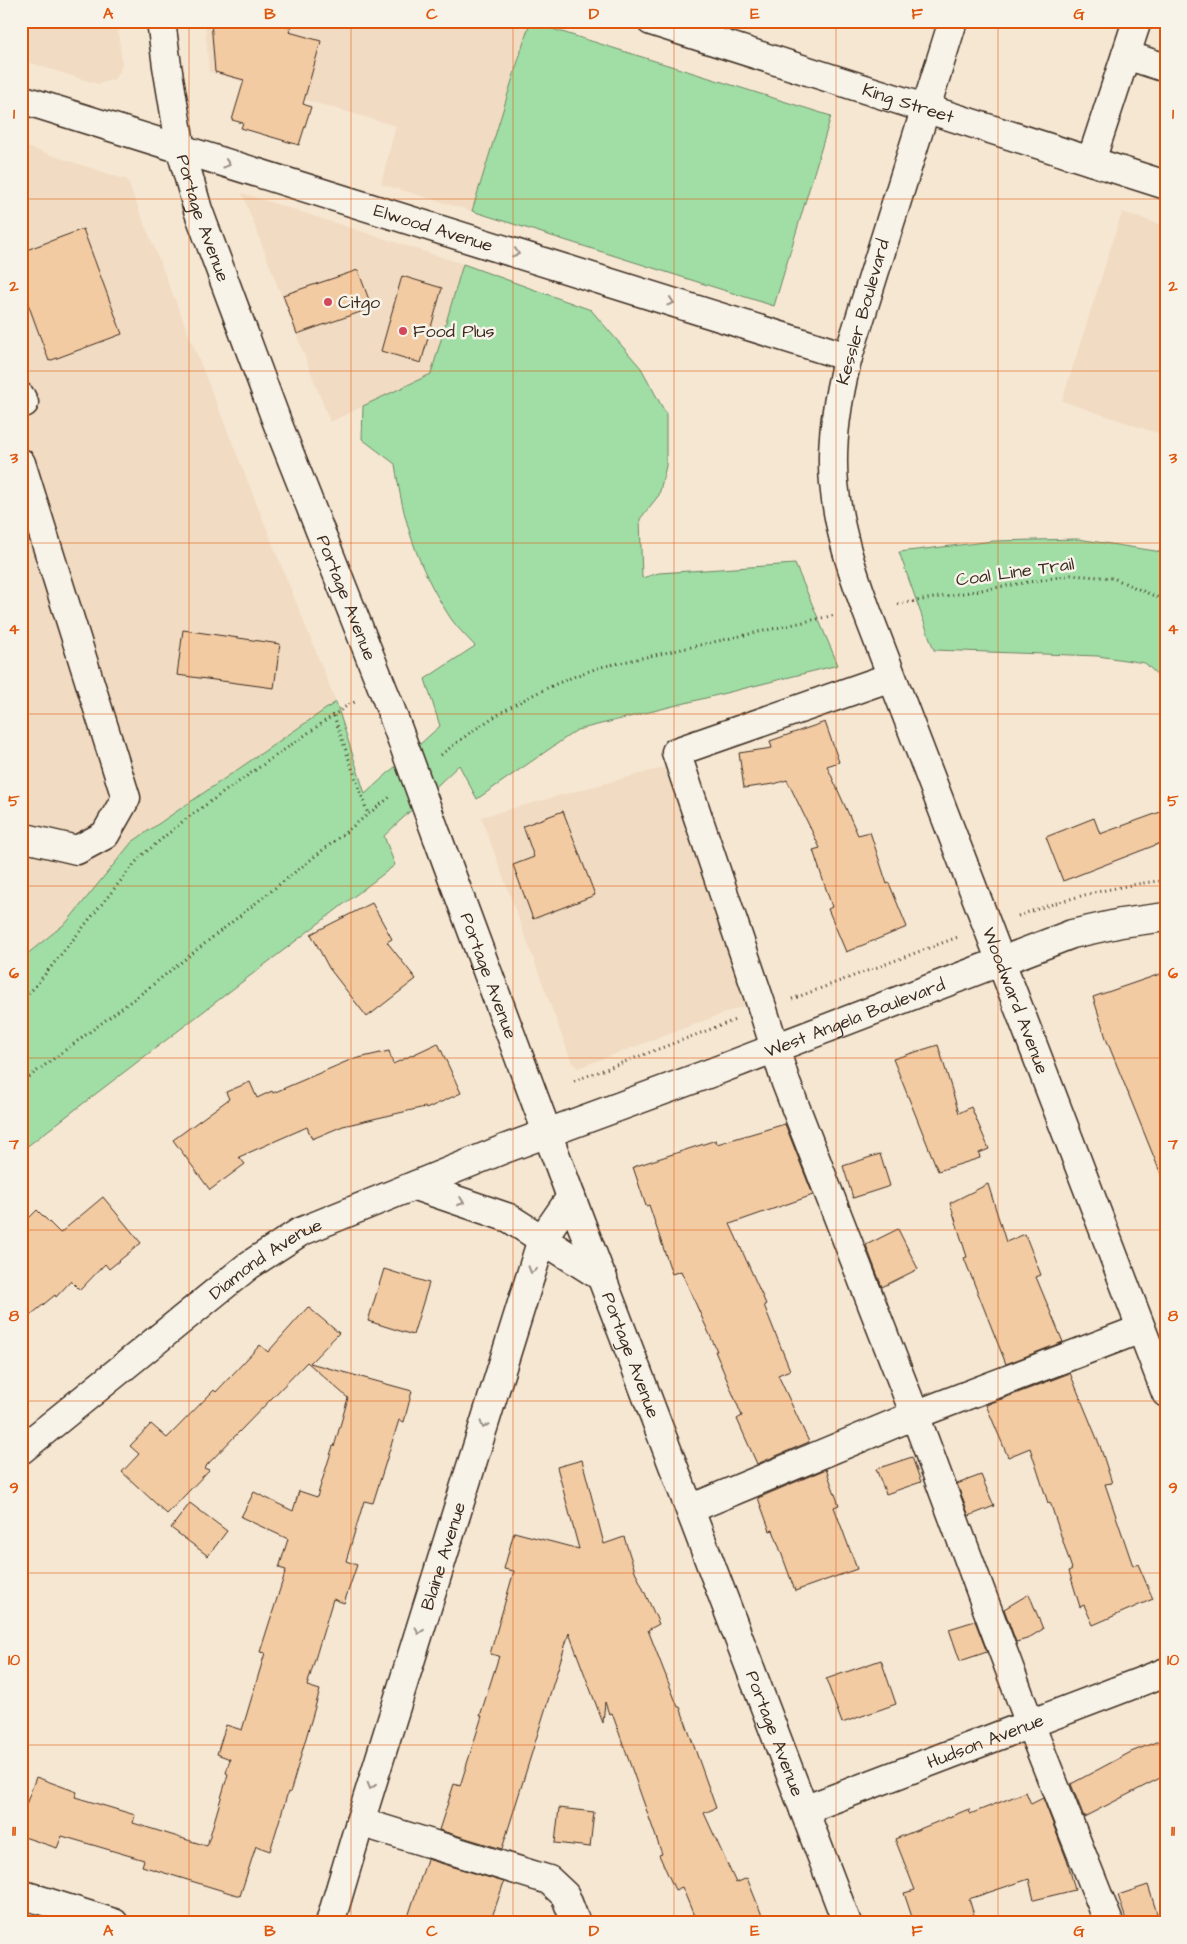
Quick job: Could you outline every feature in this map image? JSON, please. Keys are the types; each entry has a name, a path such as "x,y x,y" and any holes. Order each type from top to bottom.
{"street":[{"name":"Portage Avenue","path":"161,21 166,66 180,150 198,210 248,347 386,696 571,1197 847,1923"},
{"name":"King Street","path":"651,21 1166,185"},
{"name":"Kessler Boulevard","path":"866,609 848,561 838,515 834,481 835,437 840,389 848,357 953,21"},
{"path":"1092,161 1136,21"},
{"path":"1126,55 1166,68"},
{"name":"Elwood Avenue","path":"21,99 180,150 408,218 848,357"},
{"path":"21,464 126,798 105,835 77,850 21,837"},
{"name":"Woodward Avenue","path":"866,609 1166,1393"},
{"path":"892,678 676,752 786,1083 915,1415 1030,1724 1109,1923"},
{"name":"West Angela Boulevard","path":"548,1134 1072,934 1121,923 1166,917"},
{"name":"Diamond Avenue","path":"21,1450 248,1266 300,1232 504,1149 548,1134"},
{"path":"415,1186 509,1218 603,1278"},
{"name":"Blaine Avenue","path":"330,1923 542,1238 571,1197"},
{"path":"690,1509 915,1415 1141,1329"},
{"name":"Hudson Avenue","path":"804,1810 1166,1672"},
{"path":"360,1822 549,1880 566,1895 576,1923"},
{"path":"21,1894 55,1914 114,1923"}],"path":[{"name":"Coal Line Trail","path":"894,604 1071,575 1113,578 1166,601"},
{"path":"21,1000 34,989 140,857 187,818 348,705 386,696"},
{"path":"334,716 368,814"},
{"path":"1025,913 1072,897 1144,882 1166,880"}],"shaded area":[{"path":"21,21 117,21 122,65 119,73 114,79 98,84 21,60"},
{"path":"205,21 530,22 472,211 381,184 396,126 209,72"},
{"path":"21,145 127,180 336,702 132,842 67,922 21,959"},
{"path":"242,193 463,264 431,374 330,422"},
{"path":"1122,212 1166,226 1166,436 1062,401"},
{"path":"669,766 746,1005 578,1068 572,1063 481,817"}],"green space":[{"path":"530,22 831,116 774,306 472,211"},
{"path":"463,264 591,310 641,368 666,414 666,466 659,495 640,519 642,578 659,573 795,564 838,665 577,730 477,799 459,765 384,836 395,865 21,1151 21,959 67,922 132,842 336,702 365,794 440,726 425,679 475,646 451,618 437,596 420,560 402,504 395,464 362,439 363,406 431,374"},
{"path":"1078,539 1166,554 1166,683 1145,663 1098,656 934,650 899,552 994,541"}],"building":[{"path":"211,21 270,21 291,27 289,32 321,41 303,104 311,107 299,145 241,128 243,123 232,120 244,80 215,72"},
{"path":"83,229 122,334 49,361 27,301 21,303 21,252"},
{"name":"Citgo","path":"358,270 372,308 297,334 283,295"},
{"name":"Food Plus","path":"402,276 442,288 421,363 381,351"},
{"path":"183,630 280,644 274,688 177,675"},
{"path":"825,722 839,762 827,766 858,835 870,832 887,884 889,883 907,927 846,952 828,909 832,907 813,850 820,848 787,780 774,784 744,788 739,753 772,748 770,741"},
{"path":"1166,810 1166,841 1063,881 1046,837 1094,818 1100,834"},
{"path":"563,811 595,895 533,919 513,865 534,857 523,826"},
{"path":"372,903 392,939 387,942 416,979 367,1017 329,968 311,934"},
{"path":"1166,972 1166,1182 1164,1182 1107,1041 1093,997"},
{"path":"438,1043 461,1093 426,1109 425,1107 343,1126 312,1139 307,1127 239,1157 245,1164 210,1190 173,1140 229,1099 226,1092 250,1082 257,1098 350,1060 389,1051 393,1064"},
{"path":"938,1045 959,1113 971,1107 989,1149 979,1153 980,1158 938,1171 893,1059"},
{"path":"785,1124 813,1195 730,1224 766,1304 764,1305 790,1370 778,1375 809,1442 757,1464 737,1419 742,1416 715,1351 717,1351 681,1271 672,1274 649,1205 646,1206 633,1167 716,1140 717,1144"},
{"path":"880,1154 890,1186 853,1198 843,1166"},
{"path":"988,1184 1006,1242 1025,1234 1041,1275 1036,1277 1063,1342 1006,1364 964,1258 967,1257 950,1203"},
{"path":"103,1197 141,1243 109,1269 105,1264 80,1290 71,1281 56,1297 55,1295 21,1323 21,1226 37,1210 60,1233"},
{"path":"898,1229 918,1269 882,1287 866,1245"},
{"path":"384,1269 429,1283 413,1335 368,1321"},
{"path":"308,1307 339,1333 310,1363 412,1391 404,1422 399,1420 373,1503 364,1501 346,1561 357,1565 344,1603 333,1599 307,1686 320,1690 290,1793 288,1792 270,1851 256,1846 240,1896 142,1866 144,1860 62,1836 57,1848 21,1836 21,1818 36,1777 77,1792 75,1797 135,1815 133,1823 207,1846 228,1774 226,1773 230,1759 217,1754 226,1725 242,1730 265,1653 260,1652 286,1570 279,1568 288,1539 241,1517 254,1492 293,1511 299,1491 317,1497 348,1398 307,1362 204,1468 209,1470 167,1514 122,1472 139,1454 130,1446 151,1424 167,1438 214,1390 216,1392 260,1345 268,1352"},
{"path":"1070,1373 1100,1446 1112,1483 1105,1484 1133,1566 1138,1564 1153,1599 1093,1625 1084,1605 1080,1607 1069,1571 1072,1569 1030,1448 1008,1457 986,1405"},
{"path":"912,1457 921,1482 886,1494 876,1469"},
{"path":"582,1460 604,1544 624,1537 635,1571 659,1624 648,1630 678,1707 680,1707 716,1808 704,1813 736,1883 747,1878 765,1923 697,1923 682,1887 675,1890 659,1855 662,1854 612,1713 609,1714 605,1702 603,1723 569,1633 502,1849 439,1830 454,1784 460,1786 499,1656 490,1654 514,1571 504,1569 514,1532 579,1549 557,1467"},
{"path":"826,1469 839,1505 834,1507 857,1569 795,1591 773,1530 770,1531 758,1498"},
{"path":"981,1475 994,1506 969,1516 957,1484"},
{"path":"190,1503 227,1531 208,1556 171,1528"},
{"path":"1029,1594 1043,1629 1027,1639 1016,1642 1004,1609"},
{"path":"975,1621 987,1652 960,1661 949,1629"},
{"path":"881,1660 896,1704 842,1723 826,1679"},
{"path":"1166,1738 1166,1775 1084,1817 1071,1784 1131,1752"},
{"path":"1026,1792 1031,1804 1043,1798 1068,1863 1075,1890 1034,1900 1029,1879 969,1899 975,1918 960,1923 914,1923 904,1893 915,1890 895,1839 969,1809 970,1814"},
{"path":"559,1808 594,1812 590,1847 555,1843"},
{"path":"427,1859 504,1882 490,1923 406,1923"},
{"path":"1148,1885 1160,1923 1127,1923 1118,1895"}],"place":[{"name":"Citgo","path":"328,302"},
{"name":"Food Plus","path":"403,331"}]}
